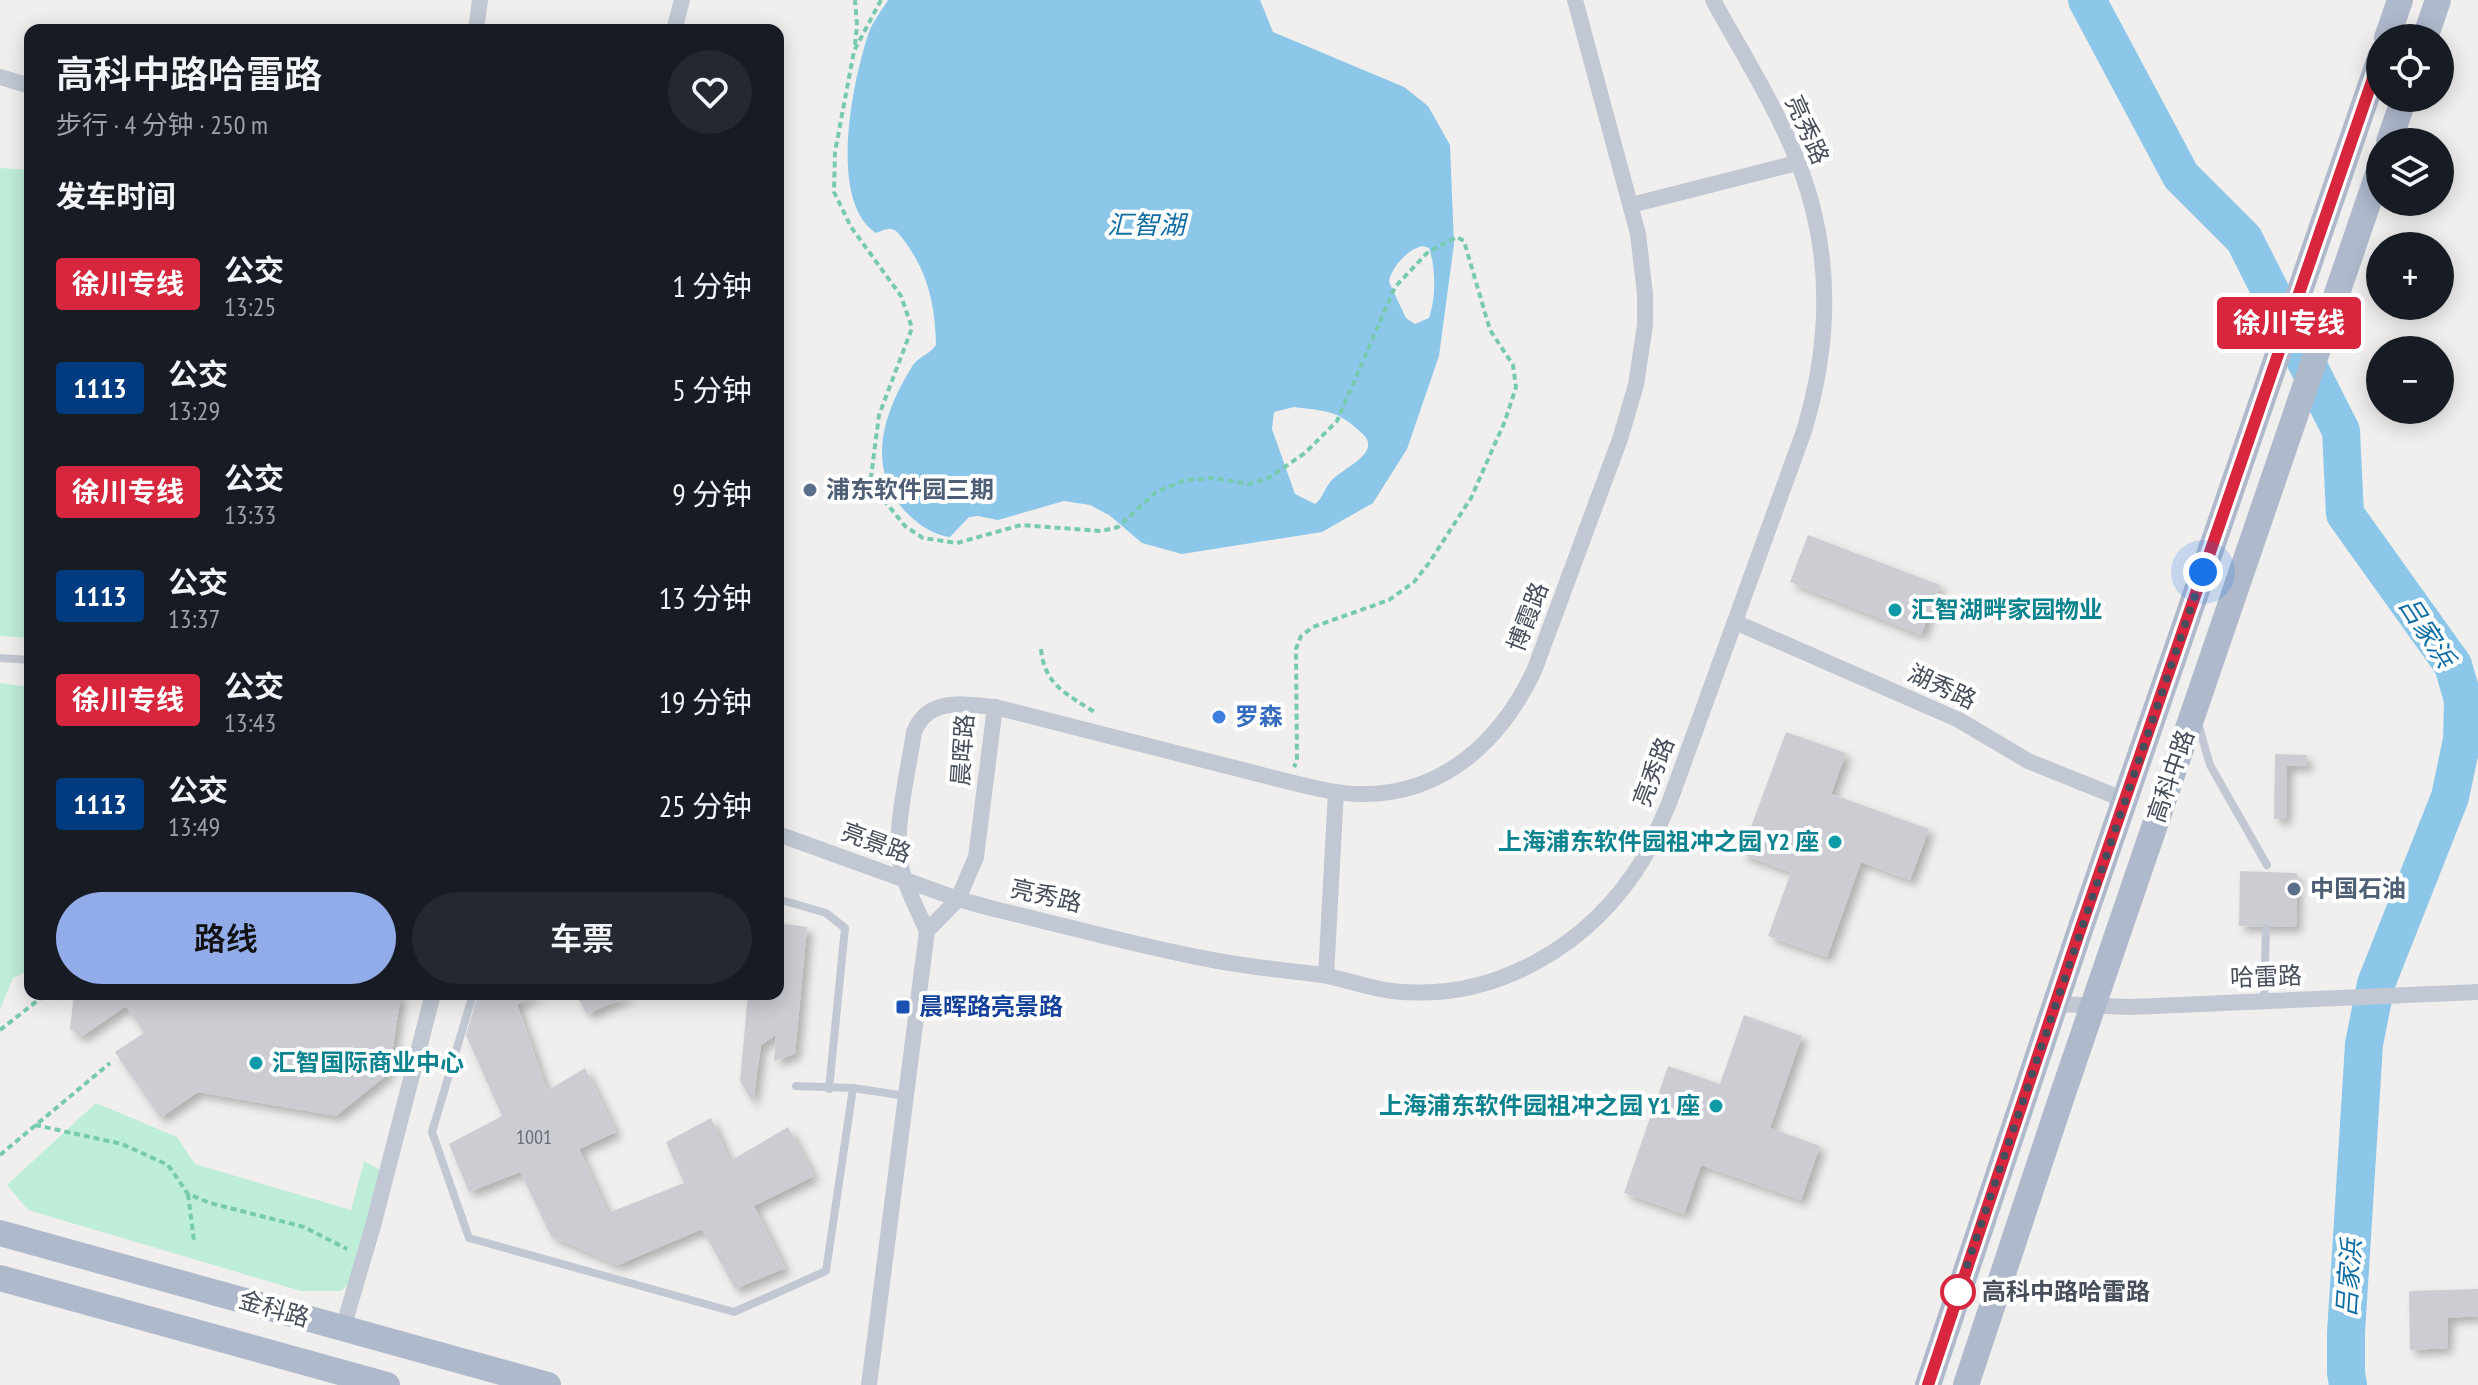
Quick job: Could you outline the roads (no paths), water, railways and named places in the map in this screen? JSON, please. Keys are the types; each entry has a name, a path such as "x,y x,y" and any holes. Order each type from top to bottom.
{"main road":[{"path":"2392,24 2400,0"},
{"path":"2430,24 2438,0"},
{"name":"高科中路","path":"1928,1385 2055,1004 2366,99"},
{"name":"高科中路","path":"1966,1385 2092,1007 2366,209"},
{"name":"金科路","path":"0,1233 548,1385"},
{"name":"金科路","path":"0,1278 383,1384"}],"street":[{"path":"477,24 480,0"},
{"path":"676,24 682,0"},
{"name":"博霞路","path":"995,707 1336,792 1365,794 1395,791 1445,773 1488,742 1522,695 1534,671 1601,491 1643,354 1645,294 1638,234 1575,0"},
{"name":"亮秀路","path":"958,899 1217,961 1326,975 1391,991 1436,992 1475,986 1548,957 1588,928 1619,894 1645,855 1668,806 1735,622 1804,431 1820,368 1825,325 1821,251 1813,207 1780,124 1713,0"},
{"path":"0,77 24,84"},
{"path":"1631,205 1797,163"},
{"name":"湖秀路","path":"1735,622 1938,710 2028,761 2125,800"},
{"name":"晨晖路","path":"953,704 995,707 976,857 958,899 927,931 904,879 899,840 914,732 919,718 934,709 953,704"},
{"path":"1326,975 1336,792"},
{"name":"亮景路","path":"784,836 958,899"},
{"path":"869,1385 927,931"},
{"name":"哈雷路","path":"2055,1004 2092,1007 2478,992"},
{"path":"343,1328 431,1000"}],"lane":[{"path":"0,658 24,660"},
{"path":"2194,709 2210,765 2267,865"},
{"path":"784,901 826,913 845,928 829,1089"},
{"path":"2264,1001 2266,928"},
{"path":"471,1000 432,1132 469,1238 734,1312 826,1271 853,1088"},
{"path":"796,1086 853,1088 906,1096"}],"water":[{"name":"汇智湖","path":"888,0 1260,0 1273,32 1404,87 1428,106 1450,145 1454,244 1439,356 1407,449 1373,503 1322,532 1182,554 1142,543 1109,515 1090,505 1064,501 998,520 969,517 950,537 930,531 903,509 891,492 885,474 883,437 903,382 913,365 936,345 932,302 919,264 899,233 885,229 876,233 861,217 852,195 848,168 848,138 856,79 869,32","holes":["1423,246 1429,248 1431,256 1434,292 1429,318 1415,324 1406,318 1389,282 1393,270 1402,259","1294,407 1328,412 1342,418 1362,433 1368,443 1364,454 1333,479 1315,504 1295,494 1272,429 1274,412"]}],"waterway":[{"name":"吕家浜","path":"2087,0 2181,176 2244,239 2341,431 2345,514 2453,665 2463,700 2462,740 2450,797 2376,984 2364,1044 2346,1333 2348,1385"}],"place":[{"name":"浦东软件园三期","path":"810,490"},
{"name":"汇智湖畔家园物业","path":"1895,610"},
{"name":"罗森","path":"1219,717"},
{"name":"上海浦东软件园祖冲之园 Y2 座","path":"1835,842"},
{"name":"中国石油","path":"2294,889"},
{"name":"晨晖路亮景路","path":"903,1007"},
{"name":"汇智国际商业中心","path":"256,1063"},
{"name":"上海浦东软件园祖冲之园 Y1 座","path":"1716,1106"},
{"name":"高科中路哈雷路","path":"1958,1292"}]}
